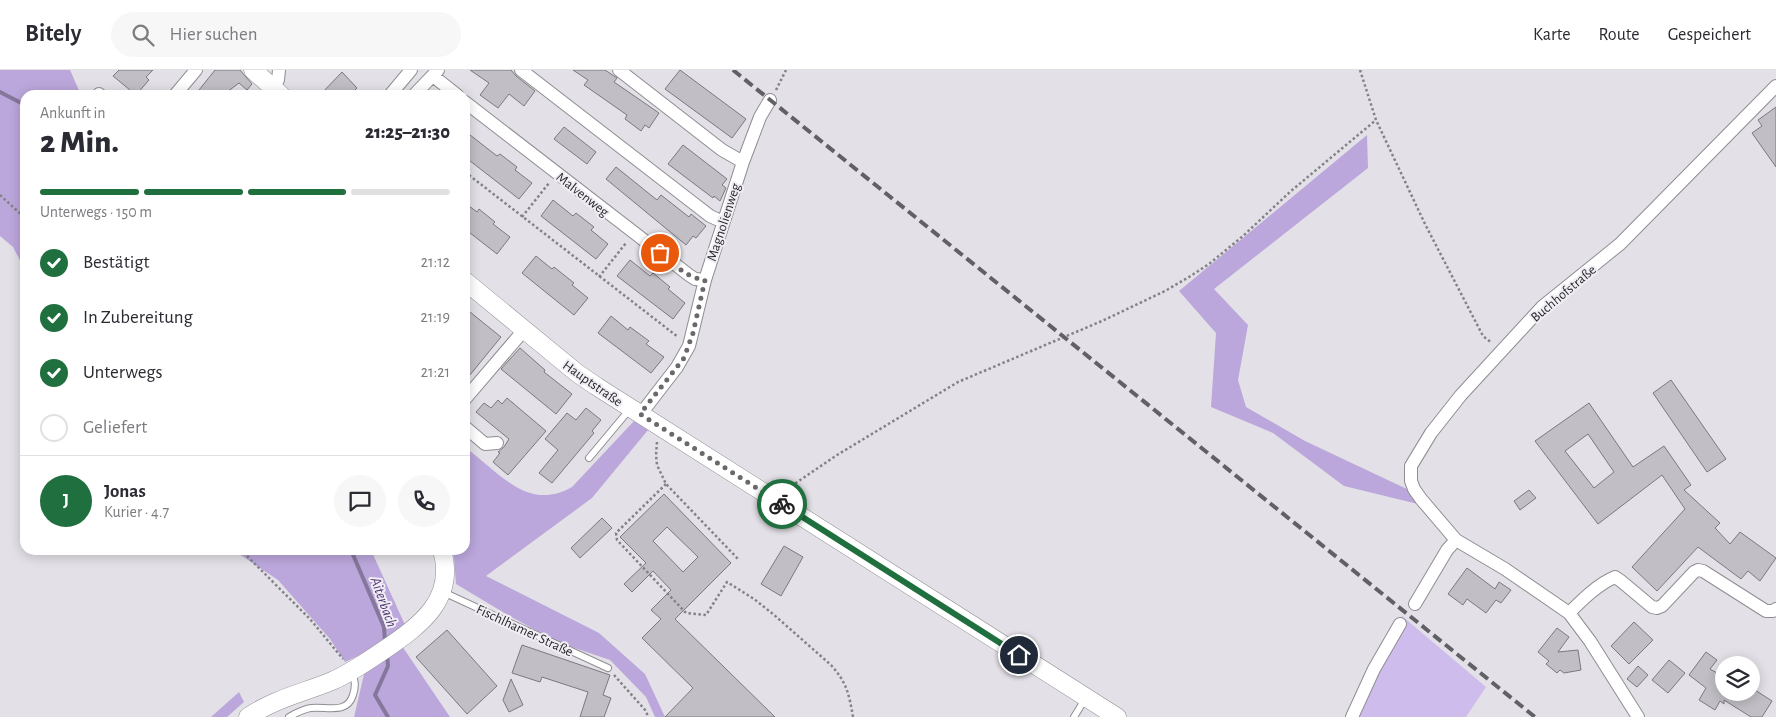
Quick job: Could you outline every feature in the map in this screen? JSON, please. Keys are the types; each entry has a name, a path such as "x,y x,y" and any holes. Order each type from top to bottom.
{"street":[{"path":"179,90 196,70"},
{"path":"253,70 276,90"},
{"path":"277,90 279,70"},
{"path":"394,90 411,70"},
{"path":"521,70 710,216 723,222"},
{"path":"620,70 722,150 742,162"},
{"path":"419,90 435,73 451,90"},
{"name":"Buchhofstraße","path":"1638,717 1600,656 1569,613 1506,569 1456,540 1414,490 1410,466 1452,406 1542,307 1604,259 1774,90"},
{"name":"Magnolienweg","path":"635,412 677,367 689,346 705,280 742,162 760,117 770,100"},
{"name":"Malvenweg","path":"470,106 689,275 695,279 705,280"},
{"name":"Hauptstraße","path":"470,285 577,373 635,412 1116,717"},
{"path":"470,393 524,330"},
{"path":"470,431 485,444 497,443"},
{"path":"1415,604 1446,550 1456,540"},
{"path":"248,717 278,700 332,680 379,654 405,636 429,614 442,592 446,564 443,555"},
{"path":"1569,613 1593,591 1608,580 1615,578 1652,607 1657,608 1662,606 1698,570 1703,571 1766,611 1776,609"},
{"path":"1352,717 1374,669 1400,624"}],"lane":[{"path":"589,458 635,412"},
{"name":"Fischlhamer Straße","path":"442,592 608,668"},
{"path":"289,717 305,709 341,708 348,705 356,682 351,670"},
{"path":"1074,717 1086,697"}],"path":[{"path":"770,100 786,70"},
{"path":"1360,70 1376,120 1425,224 1484,336 1503,351"},
{"path":"774,500 792,485 837,455 958,382 1087,328 1165,291 1189,277 1209,264 1376,120"},
{"path":"470,176 689,346"},
{"path":"522,217 544,190"},
{"path":"0,195 20,213"},
{"path":"599,277 621,250"},
{"path":"661,429 656,455 657,465 666,484 739,560"},
{"path":"666,484 616,533 617,540 686,613 706,614 727,582 754,599 832,665 842,677 849,692 853,717"},
{"path":"246,555 310,619 351,670"},
{"path":"608,668 646,711 648,717"}],"shaded area":[{"path":"0,70 70,70 79,90 20,90 20,260 13,247 0,236"},
{"path":"1367,135 1368,168 1214,289 1248,325 1238,380 1246,407 1305,441 1409,490 1422,505 1344,486 1273,433 1211,407 1216,333 1179,291"},
{"path":"634,421 648,430 592,498 486,576 599,633 645,674 665,717 655,717 646,697 610,660 557,642 456,584 453,555 470,555 470,451 505,480 530,493 543,495 557,493 572,487"},
{"path":"240,555 373,555 406,627 373,649 345,662 330,639 278,580"},
{"path":"1402,616 1486,687 1466,717 1347,717 1380,645"},
{"path":"402,646 450,717 354,717 365,670"},
{"path":"239,692 244,702 227,717 211,717"}],"building":[{"path":"119,70 153,70 146,77 149,80 140,90 130,90 113,76"},
{"path":"215,70 240,70 252,84 247,90 239,83 230,90 199,90"},
{"path":"470,70 511,70 535,91 524,106 509,94 498,108 480,95 489,83"},
{"path":"573,70 605,70 617,78 614,82 659,113 649,128 645,125 641,131 625,119 627,115 584,85 588,80"},
{"path":"680,70 746,119 732,138 665,89"},
{"path":"342,72 357,88 355,90 325,90"},
{"path":"1776,107 1776,167 1752,133 1762,126 1758,120"},
{"path":"564,127 596,152 587,164 554,139"},
{"path":"470,135 497,156 500,154 517,167 515,170 532,183 519,199 470,161"},
{"path":"683,145 727,179 722,185 726,188 720,201 714,196 713,198 668,164"},
{"path":"616,167 657,200 661,195 689,217 691,214 706,226 696,238 693,236 686,245 606,179"},
{"path":"553,200 573,216 576,213 594,227 591,230 608,244 596,259 541,216"},
{"path":"470,207 477,212 479,209 495,222 493,224 510,237 497,254 470,233"},
{"path":"536,256 574,283 572,285 588,298 574,315 522,273"},
{"path":"630,260 650,276 653,273 685,303 673,319 617,276"},
{"path":"470,312 501,337 470,375"},
{"path":"611,316 628,330 630,327 649,341 646,344 664,357 651,373 598,333"},
{"path":"520,348 545,370 544,372 572,394 556,414 501,369"},
{"path":"1671,380 1726,459 1707,472 1653,393"},
{"path":"507,398 546,431 508,475 493,462 500,453 498,452 509,439 476,412 484,403 491,408 498,400 502,404"},
{"path":"1589,403 1633,467 1664,446 1691,485 1684,490 1720,523 1715,528 1730,544 1740,532 1776,558 1760,581 1748,571 1741,579 1698,547 1657,591 1632,567 1685,509 1662,475 1598,524 1535,441","holes":["1588,434 1614,472 1594,488 1565,451"]},
{"path":"586,408 601,420 592,431 594,433 552,483 539,473 558,450 545,439 567,413 576,420"},
{"path":"1529,490 1536,498 1520,510 1514,501"},
{"path":"664,494 731,563 675,619 775,717 665,717 693,688 642,638 661,619 651,610 671,590 653,571 632,592 624,584 646,563 620,537","holes":["667,527 698,557 683,572 653,541"]},
{"path":"602,518 612,528 580,558 571,548"},
{"path":"784,546 803,557 781,596 761,584"},
{"path":"1467,568 1495,589 1499,582 1511,590 1501,603 1496,600 1486,613 1467,599 1463,605 1448,594"},
{"path":"1634,622 1653,640 1629,664 1611,646"},
{"path":"1557,628 1569,637 1558,652 1578,650 1581,670 1564,673 1560,670 1557,673 1546,664 1549,661 1538,652"},
{"path":"447,630 497,686 467,714 416,657"},
{"path":"522,645 610,675 603,695 611,698 604,717 580,717 588,692 542,677 540,682 512,673"},
{"path":"1706,652 1715,659 1715,663 1710,669 1715,672 1715,701 1720,701 1715,710 1699,700 1706,688 1689,675"},
{"path":"1669,660 1685,673 1668,693 1652,680"},
{"path":"1638,666 1648,675 1637,687 1627,679"},
{"path":"511,679 523,705 509,712 503,700"},
{"path":"1760,693 1772,701 1762,717 1751,717 1726,701 1760,701"}],"waterway":[{"name":"Aiterbach","path":"0,92 20,102"},
{"name":"Aiterbach","path":"353,555 384,627 385,642"},
{"name":"Aiterbach","path":"387,654 388,666 375,695 388,717"}],"railway":[{"path":"733,70 1535,717"}],"way so far":[{"path":"660,253 695,279 705,280 693,333 684,358 640,414 782,504"}],"route":[{"path":"782,504 1019,655"}]}
